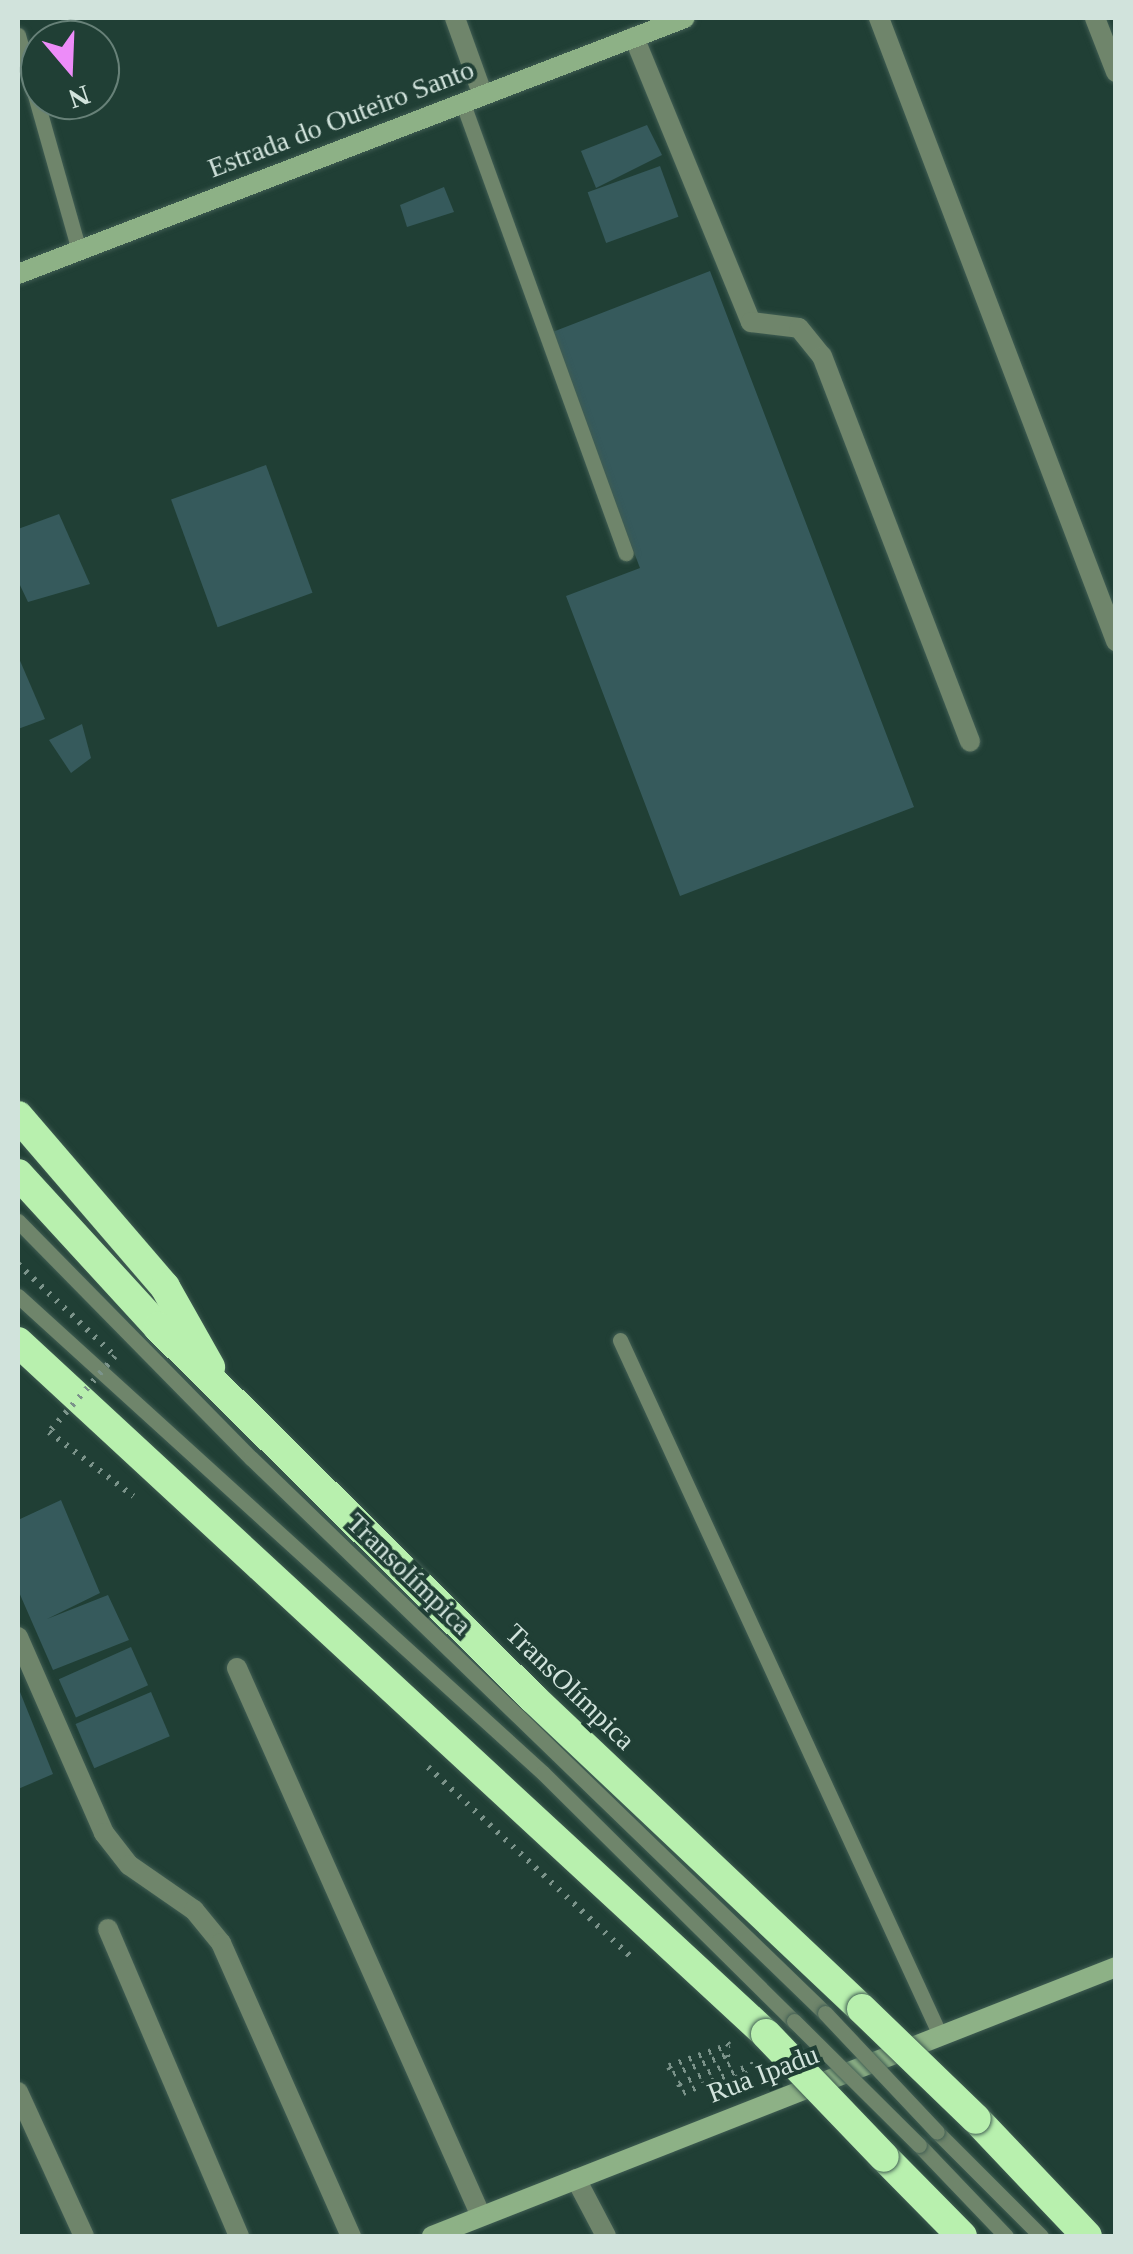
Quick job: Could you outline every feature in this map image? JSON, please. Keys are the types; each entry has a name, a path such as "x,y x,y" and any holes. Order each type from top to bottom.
{"highway":[{"path":"18,1116 166,1288 189,1319 216,1378"},
{"name":"TransOlímpica","path":"18,1174 158,1327 216,1378 533,1698 976,2119 1087,2236"},
{"path":"18,1342 766,2034 962,2236"}],"street":[{"path":"455,18 482,93"},
{"name":"Estrada do Outeiro Santo","path":"18,274 685,18"},
{"path":"879,18 1116,641"},
{"path":"1095,18 1116,72"},
{"path":"634,37 751,322 799,328 822,356 970,742"},
{"path":"18,1637 104,1833 129,1865 194,1910 221,1943 350,2236"},
{"path":"237,1668 481,2216"},
{"path":"108,1929 239,2236"},
{"name":"Rua Ipadu","path":"432,2236 1116,1967"},
{"path":"18,2092 84,2236"},
{"path":"576,2179 606,2236"}],"lane":[{"path":"18,34 79,250"},
{"path":"462,101 626,553"},
{"name":"Transolímpica","path":"18,1221 251,1458 825,2013 936,2132 1041,2236"},
{"name":"Transolímpica","path":"18,1296 542,1772 1006,2236"},
{"path":"620,1340 940,2035"}],"path":[{"path":"18,1264 114,1356 49,1432 78,1454"},
{"path":"716,2032 729,2045 669,2066 672,2074 728,2055 730,2064 679,2084 682,2094 760,2062 763,2067 736,2078"}],"building":[{"path":"647,125 662,155 596,188 581,151"},
{"path":"660,166 678,217 606,243 588,192"},
{"path":"444,187 454,212 407,227 400,205"},
{"path":"710,271 914,807 680,896 566,596 640,568 550,333"},
{"path":"266,465 313,593 218,627 171,500"},
{"path":"59,514 90,584 28,602 18,581 18,529"},
{"path":"18,656 45,719 18,729"},
{"path":"82,724 91,758 71,773 49,740"},
{"path":"61,1500 100,1593 47,1619 108,1595 129,1640 53,1670 18,1590 18,1520"},
{"path":"131,1647 148,1685 76,1718 59,1679"},
{"path":"18,1687 53,1774 18,1789"},
{"path":"151,1692 170,1736 94,1768 76,1724"}]}
